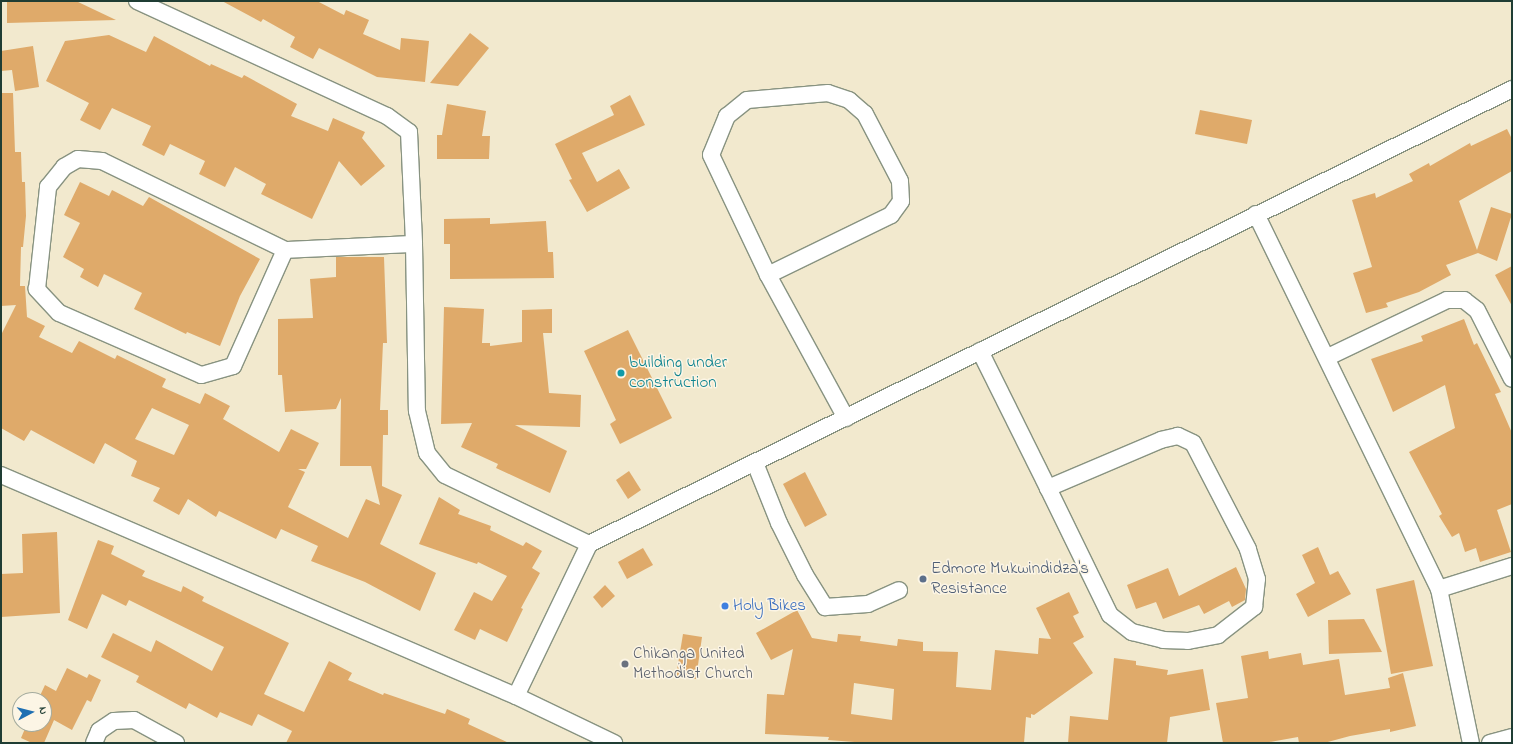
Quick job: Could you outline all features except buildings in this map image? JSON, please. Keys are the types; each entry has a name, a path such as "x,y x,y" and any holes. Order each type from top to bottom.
{"street":[{"path":"137,1 400,123 409,132 414,244 417,411 426,453 445,475 589,544"},
{"path":"516,696 589,544 1512,89"},
{"path":"768,275 891,215 901,202 900,181 865,114 849,100 828,93 748,100 727,116 710,155 768,275 846,418"},
{"path":"285,250 234,366 201,374 59,313 37,289 48,187 64,167 78,159 102,161 285,250 414,244"},
{"path":"1256,214 1328,358 1361,433 1439,588 1471,743"},
{"path":"1328,358 1447,300 1464,300 1477,310 1512,379"},
{"path":"980,351 1110,615 1132,632 1163,640 1188,641 1218,635 1254,606 1257,579 1248,549 1193,443 1178,436 1161,440 1048,488"},
{"path":"754,463 780,523 805,575 825,607 868,604 899,590"},
{"path":"1,475 516,696 595,739 614,743"},
{"path":"1439,588 1512,566"},
{"path":"94,743 99,731 114,720 134,720 176,743"},
{"path":"1490,743 1512,737"}],"place":[{"name":"building under construction","path":"621,373"},
{"name":"Edmore Mukwindidza's Resistance","path":"923,579"},
{"name":"Holy Bikes","path":"725,606"},
{"name":"Chikanga United Methodist Church","path":"625,664"}]}
